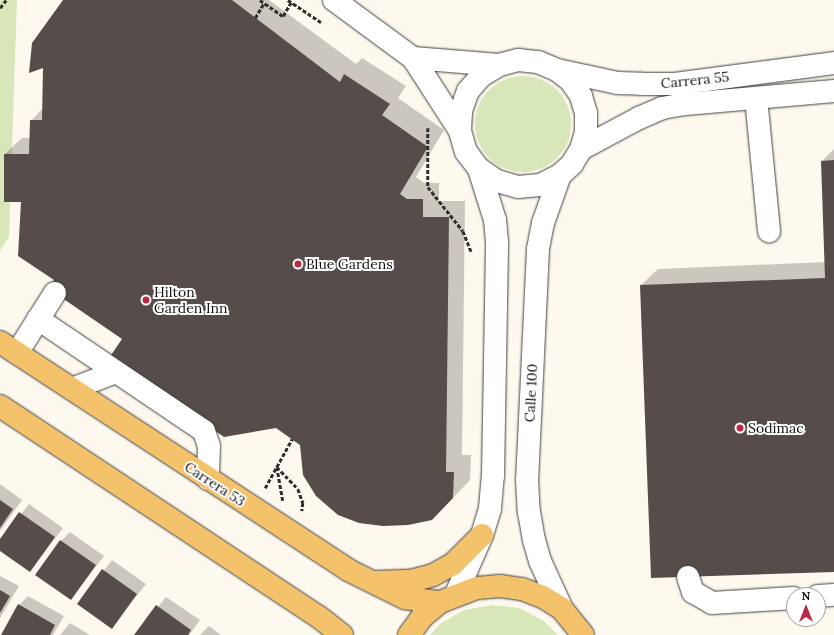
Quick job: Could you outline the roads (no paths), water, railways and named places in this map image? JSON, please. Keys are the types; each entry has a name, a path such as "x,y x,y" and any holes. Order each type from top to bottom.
{"main road":[{"name":"Carrera 53","path":"9,347 208,479 366,581 404,598 448,598"},
{"path":"0,406 319,617 342,635"},
{"path":"366,581 389,584 412,581 433,575 453,564 482,535"},
{"path":"409,635 422,617 448,598 477,588 500,586 522,589 542,597 562,609 583,635"}],"street":[{"path":"334,0 413,58 460,131 466,152 479,169 497,181 518,187 540,185 560,175 572,164 581,149 586,132 584,108 581,96 571,81 557,70 538,62 518,60 499,65 481,76 468,92 461,111 460,131"},
{"path":"413,58 499,65"},
{"name":"Carrera 55","path":"557,70 618,83 675,84 834,63"},
{"name":"Carrera 55","path":"581,149 639,118 662,108 685,104 834,91"},
{"path":"756,98 769,231"},
{"path":"448,598 482,535 490,508 493,476 497,242 495,220 479,169"},
{"name":"Calle 100","path":"560,175 542,223 538,249 527,479 529,512 534,540 540,562 562,609"},
{"path":"9,347 38,320 55,293"},
{"path":"38,320 204,430 209,446 208,479"},
{"path":"72,389 116,372"},
{"path":"688,577 693,592 712,603 786,598"}],"place":[{"name":"Blue Gardens","path":"298,264"},
{"name":"Hilton Garden Inn","path":"146,300"},
{"name":"Sodimac","path":"740,428"}]}
